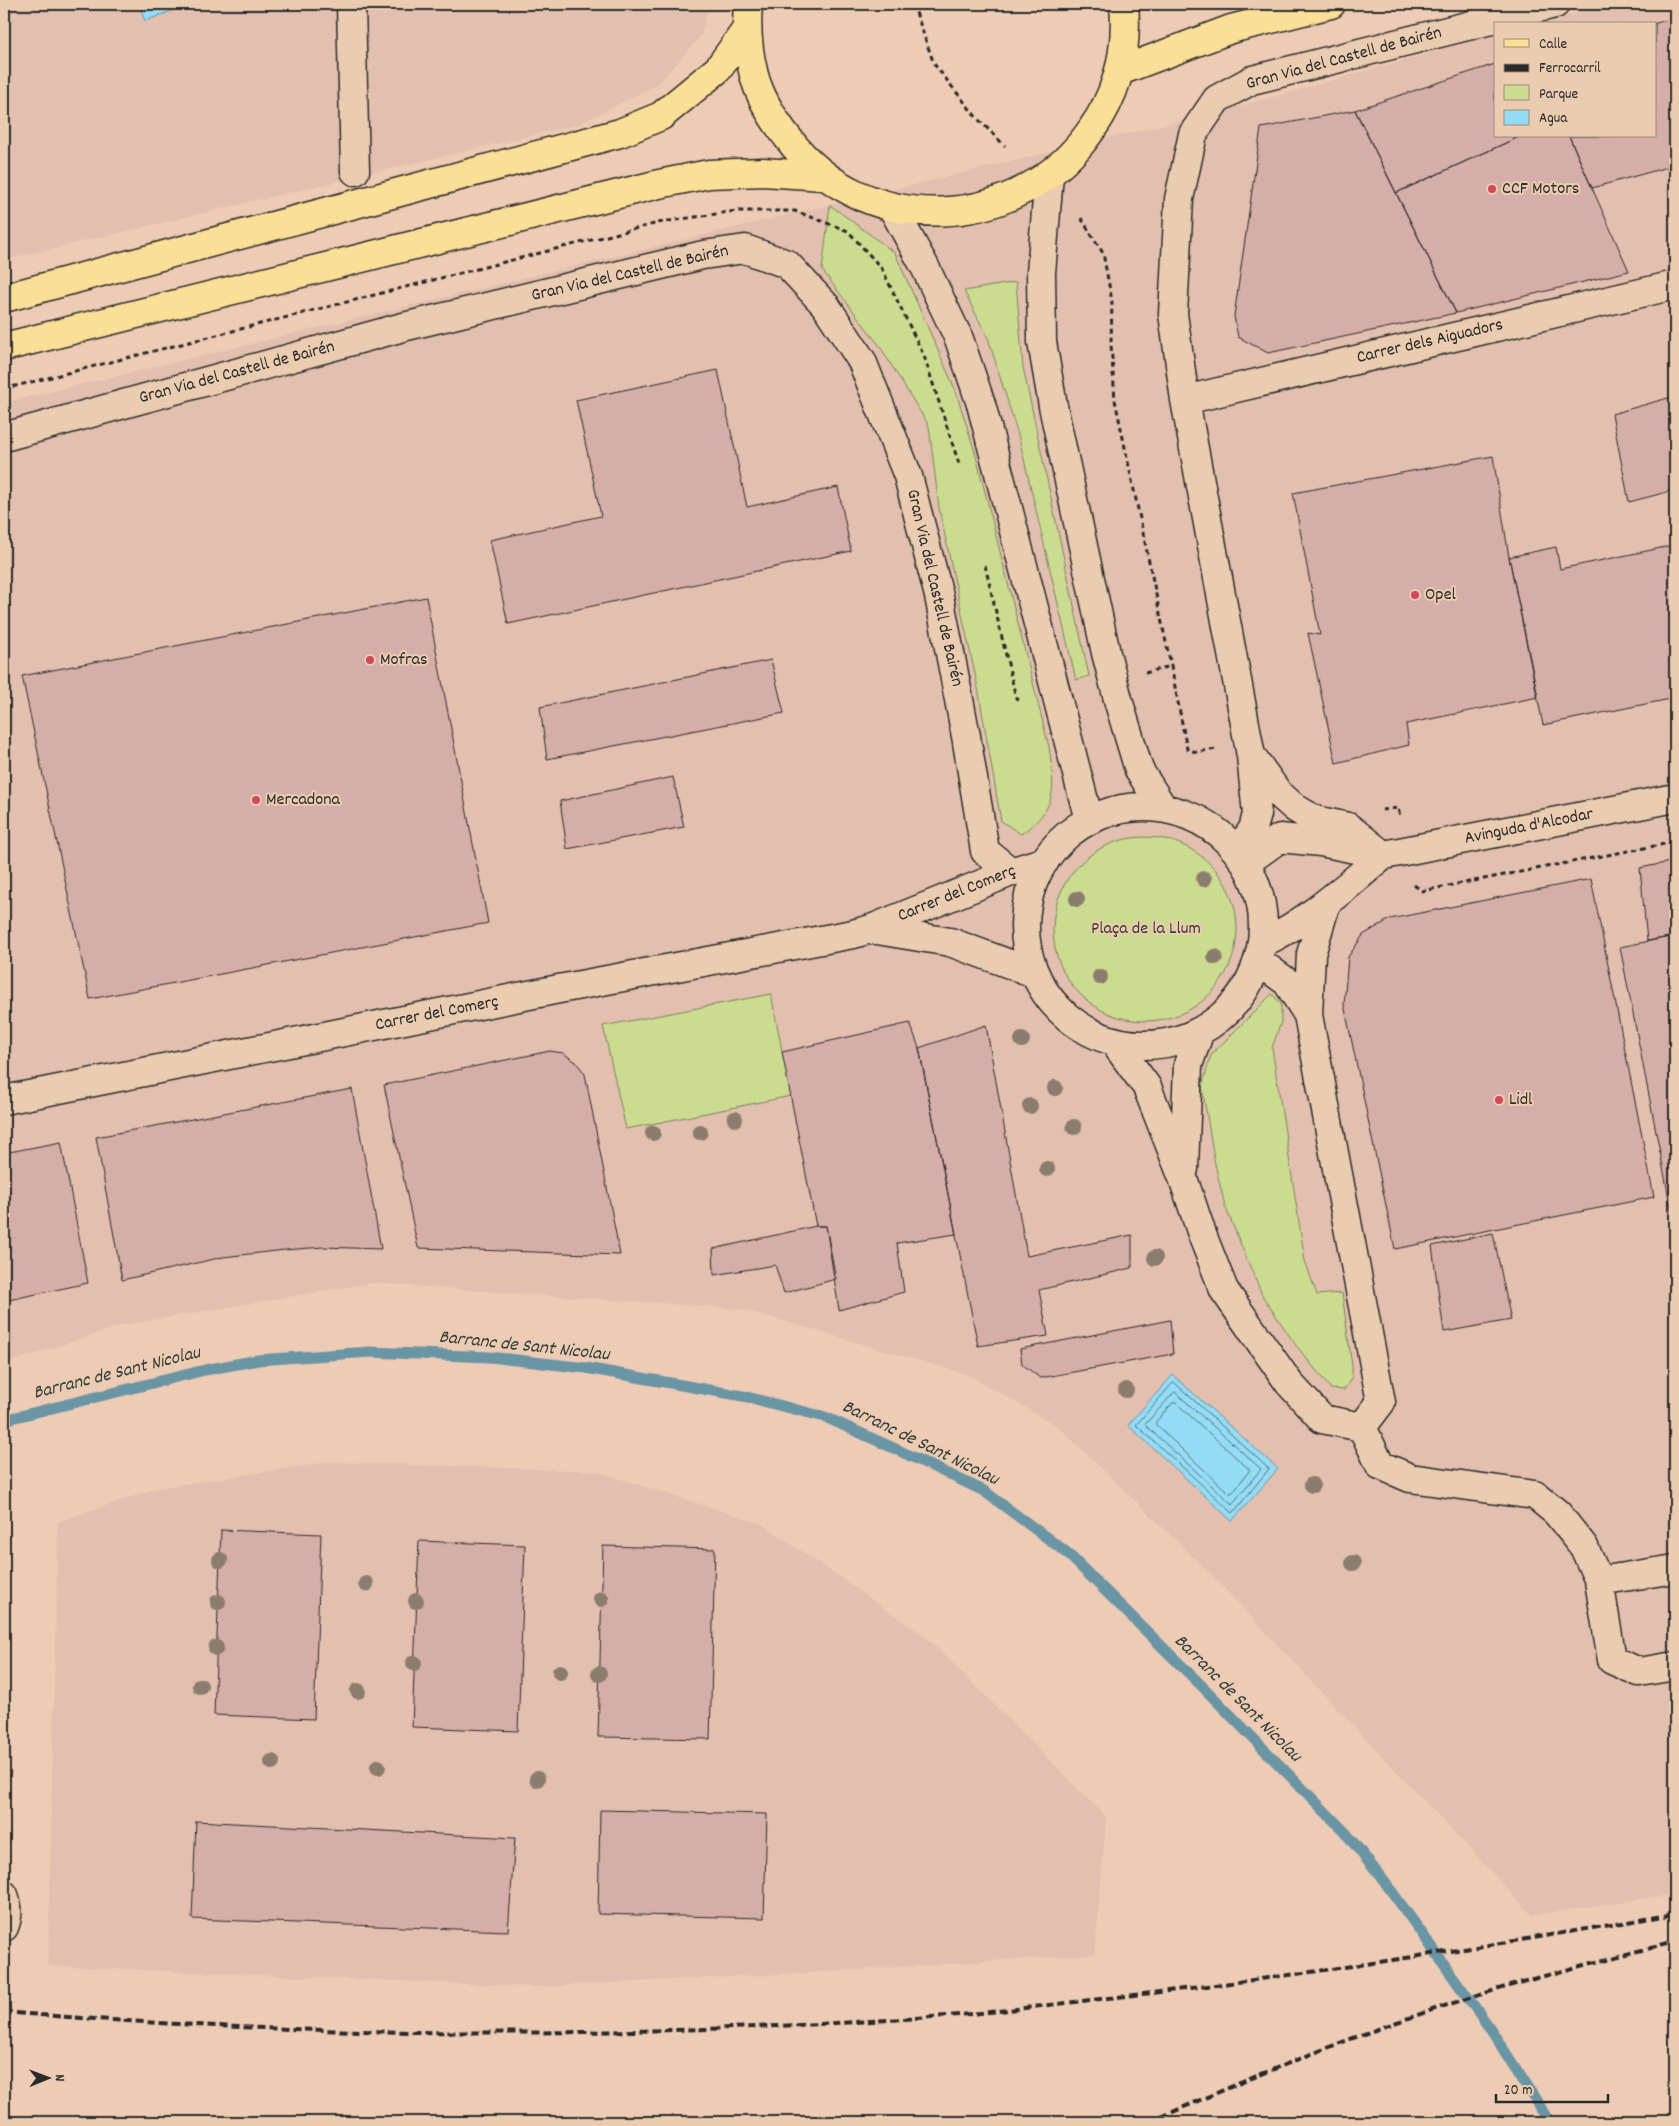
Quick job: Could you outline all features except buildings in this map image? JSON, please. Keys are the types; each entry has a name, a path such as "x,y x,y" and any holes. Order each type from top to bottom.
{"main road":[{"path":"747,17 754,76 773,119 796,149 824,176 858,196 892,207 933,213 974,209 1013,196 1049,175 1080,146 1105,111 1120,71 1126,26 1124,4"},
{"path":"1120,71 1230,29 1332,4"},
{"path":"4,298 620,133 661,116 718,70 747,17"},
{"path":"4,347 659,184 709,174 763,172 824,176"}],"street":[{"path":"351,4 355,171"},
{"name":"Gran Via del Castell de Bairén","path":"1241,858 1257,814 1251,756 1185,400 1173,314 1179,199 1193,134 1217,100 1252,80 1555,4"},
{"path":"1049,175 1041,283 1042,342 1053,406 1106,653 1119,703 1139,770 1163,808"},
{"path":"892,207 925,267 959,339 981,404 1090,820"},
{"name":"Gran Via del Castell de Bairén","path":"4,437 404,327 703,255 744,249 788,264 826,306 862,361 908,476 939,596 966,736 985,851 1011,872"},
{"name":"Carrer dels Aiguadors","path":"1185,400 1675,285"},
{"path":"1251,756 1278,793 1295,808 1315,820 1348,827 1384,855"},
{"name":"Avinguda d'Alcodar","path":"1241,858 1280,838 1321,842 1384,855 1675,798"},
{"path":"1126,808 1163,808 1185,814 1204,823 1222,836 1241,858 1261,902 1260,952 1249,982 1236,1002 1220,1018 1200,1031 1180,1040 1158,1045 1114,1042 1094,1034 1069,1018 1045,992 1034,972 1028,950 1026,927 1028,904 1034,882 1045,861 1068,836 1090,820 1126,808"},
{"name":"Avinguda d'Alcodar","path":"1260,952 1326,904 1384,855"},
{"name":"Carrer del Comerç","path":"4,1098 871,929 1011,872 1045,861"},
{"path":"1326,904 1311,954 1308,977 1308,1015 1337,1159 1381,1402 1362,1428"},
{"name":"Carrer del Comerç","path":"871,929 950,942 1034,972"},
{"path":"1260,952 1287,982 1308,1015"},
{"path":"1184,1178 1188,1065 1200,1031"},
{"path":"1114,1042 1147,1087 1184,1178 1203,1237 1224,1290 1251,1333 1289,1383 1322,1419 1362,1428"},
{"path":"1362,1428 1380,1465 1410,1478 1535,1496 1558,1513 1584,1548 1600,1582 1612,1660 1639,1672 1675,1666"},
{"path":"1600,1582 1675,1569"},
{"path":"4,1895 8,1907 4,1927"}],"path":[{"path":"913,4 934,64 977,118 1005,146"},
{"path":"1080,217 1103,253 1112,301 1111,344 1115,400 1171,666"}],"shaded area":[{"path":"4,4 709,4 700,37 658,84 579,124 4,260"},
{"path":"1610,4 1675,4 1675,1894 1532,1915 1207,1570 1059,1427 969,1375 742,1309 371,1283 122,1325 4,1364 4,403 1226,110 1494,35 1494,138 1656,138 1656,22 1544,22"},
{"path":"329,1462 595,1471 762,1524 927,1638 1106,1817 1095,1954 842,1971 537,1987 48,1966 58,1522 158,1488"}],"green space":[{"path":"830,205 895,253 955,389 975,452 1049,747 1051,762 1053,786 1048,806 1033,825 1021,834 1001,821 978,688 939,508 929,426 879,345 822,270"},
{"path":"1016,282 1023,367 1089,676 1076,680 1019,438 988,338 964,291"},
{"name":"Plaça de la Llum","path":"1136,837 1154,837 1180,844 1210,864 1230,894 1237,920 1237,938 1230,964 1210,994 1188,1010 1172,1017 1154,1021 1136,1021 1118,1017 1102,1010 1087,1000 1074,987 1064,972 1057,956 1053,938 1053,920 1057,902 1064,886 1074,871 1087,858 1102,848 1118,841"},
{"path":"771,994 791,1096 626,1129 603,1026"},
{"path":"1272,994 1281,1004 1281,1022 1272,1048 1305,1261 1317,1295 1342,1293 1352,1366 1352,1377 1344,1390 1331,1389 1295,1344 1263,1297 1225,1206 1215,1164 1202,1086 1211,1055"}],"water":[{"path":"139,4 190,4 145,21"},
{"path":"1173,1375 1278,1469 1232,1521 1128,1425"}],"waterway":[{"name":"Barranc de Sant Nicolau","path":"4,1420 205,1370 258,1360 370,1352 490,1357 586,1368 743,1396 825,1417 900,1451 984,1491 1066,1552 1204,1688 1345,1832 1390,1889 1489,2027 1550,2122"}],"railway":[{"path":"4,2012 236,2027 468,2033 699,2029 815,2024 950,2016 1231,1983 1453,1951 1675,1914"},
{"path":"1150,2122 1272,2070 1397,2022 1506,1987 1675,1942"}],"place":[{"name":"CCF Motors","path":"1492,189"},
{"name":"Opel","path":"1415,595"},
{"name":"Mofras","path":"370,660"},
{"name":"Mercadona","path":"256,800"},
{"name":"Lidl","path":"1499,1100"}]}
